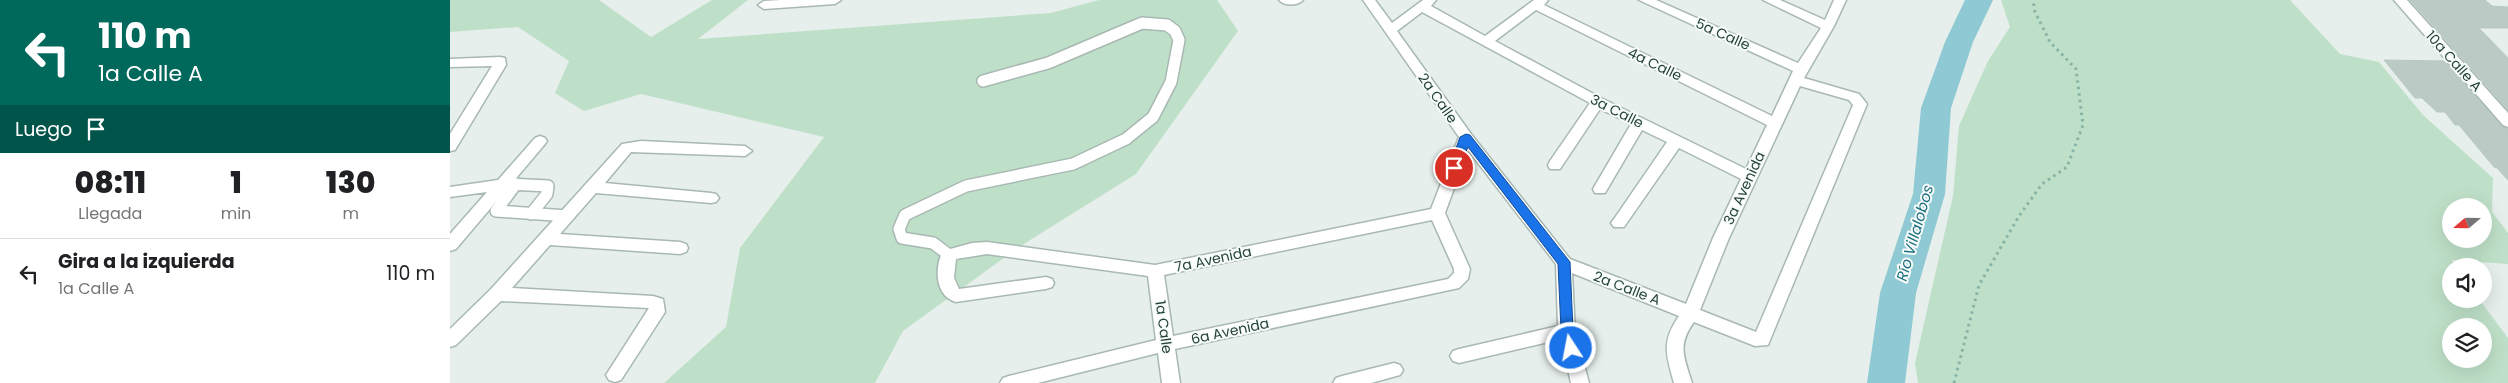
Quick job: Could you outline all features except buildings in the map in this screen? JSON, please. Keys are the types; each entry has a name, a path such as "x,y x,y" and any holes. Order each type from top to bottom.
{"street":[{"path":"764,5 835,0"},
{"path":"1285,0 1297,0"},
{"name":"5a Calle","path":"1645,0 1798,74 1854,97 1860,104 1762,340 1690,314"},
{"path":"1769,0 1828,26"},
{"name":"3a Avenida","path":"1683,383 1675,358 1674,343 1690,314 1721,238 1736,211 1749,177 1774,123 1798,74 1828,26 1840,0"},
{"name":"10a Calle A","path":"2400,0 2508,122"},
{"name":"2a Calle","path":"1375,2 1391,29 1466,137 1564,262"},
{"path":"1488,42 1538,2"},
{"name":"4a Calle","path":"1538,2 1774,123"},
{"path":"1391,29 1427,3"},
{"name":"3a Calle","path":"1427,3 1488,42 1598,102 1749,177"},
{"path":"450,64 500,61 450,146"},
{"path":"1555,165 1598,102"},
{"path":"1600,190 1639,122"},
{"path":"1437,213 1466,137"},
{"path":"450,245 508,185 540,141"},
{"path":"1619,223 1676,141"},
{"path":"450,340 497,294 623,151 633,147 745,151"},
{"path":"450,192 508,185"},
{"path":"593,187 711,198"},
{"name":"7a Avenida","path":"949,255 972,249 987,248 1155,271 1437,213"},
{"name":"6a Avenida","path":"1009,383 1167,344 1453,284 1462,275 1462,269 1437,213"},
{"path":"547,239 680,248"},
{"path":"949,255 946,286 948,292 956,296 1046,282"},
{"path":"1564,262 1567,330 1580,383"},
{"name":"2a Calle A","path":"1564,262 1690,314"},
{"name":"1a Calle","path":"1155,271 1167,344 1171,383"},
{"path":"497,294 653,302 657,304 657,312 616,375"},
{"path":"1459,356 1567,330"},
{"path":"1342,383 1394,370"}],"lane":[{"path":"949,255 933,243 902,238 899,229 905,215 966,186 1073,164 1126,139 1153,117 1171,82 1179,40 1175,31 1167,25 1158,23 1142,24 1048,63 984,82"},
{"path":"531,214 547,194 548,186 508,185 496,211 531,214 567,216"}],"path":[{"path":"1954,383 1979,285 2019,216 2042,184 2067,167 2083,124 2076,69 2050,42 2035,12 2033,0"}],"green space":[{"path":"450,0 599,0 651,37 712,0 748,0 698,39 1051,13 1099,0 1217,0 1238,31 1136,174 1019,247 903,331 875,383 664,383 726,327 740,248 824,137 641,94 584,111 555,93 569,61 518,27 450,32"},
{"path":"2001,0 2290,0 2340,54 2379,62 2423,115 2493,178 2492,212 2508,233 2508,264 2492,263 2492,258 2442,258 2442,308 2486,308 2508,338 2508,383 1918,383 1915,363 1953,196 1959,126 1988,61 2010,27"}],"waterway":[{"name":"Río Villalobos","path":"1886,383 1898,293 1929,194 1936,108 1959,42 1979,0"}],"route":[{"path":"1454,168 1466,137 1564,262 1567,330 1571,348"}]}
